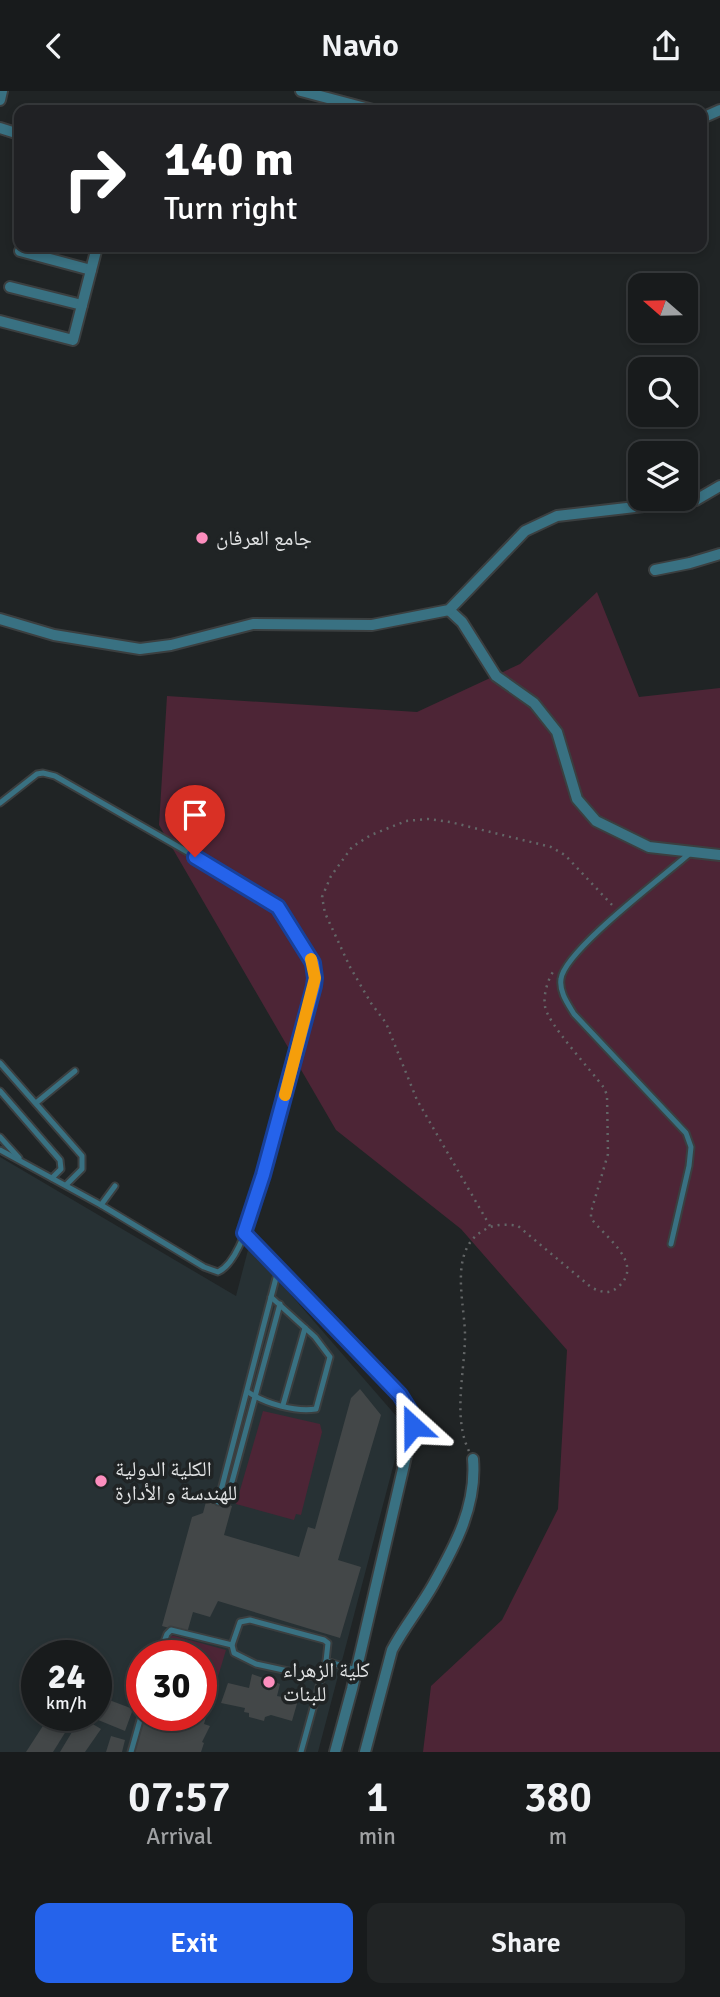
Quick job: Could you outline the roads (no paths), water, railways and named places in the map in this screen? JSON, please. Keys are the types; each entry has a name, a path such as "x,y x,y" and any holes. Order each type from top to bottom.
{"street":[{"path":"0,100 2,91"},
{"path":"301,91 354,105"},
{"path":"24,252 91,270"},
{"path":"0,321 73,340 96,252"},
{"path":"10,287 82,305"},
{"path":"0,619 54,635 139,649 171,645 253,624 372,625 449,610 525,531 557,516 696,500 720,487"},
{"path":"655,570 720,554"},
{"path":"449,610 462,622 496,676 534,703 557,732 577,799 596,821 649,847 720,855"},
{"path":"247,1236 400,1395 410,1411 413,1426 335,1752"},
{"path":"365,1752 392,1650 433,1586 467,1517 475,1475 473,1459"}],"lane":[{"path":"0,803 37,774 55,776 272,901 283,913 315,971 314,986 247,1236 225,1269 211,1271 101,1205 0,1150"},
{"path":"671,1244 691,1147 686,1133 574,1014 563,996 561,979 567,963 587,942 692,852"},
{"path":"0,1063 82,1156 82,1169 66,1185"},
{"path":"36,1103 75,1071"},
{"path":"0,1091 60,1160 61,1168 52,1178"},
{"path":"0,1137 23,1162"},
{"path":"101,1205 115,1186"},
{"path":"218,1501 271,1297 281,1271"},
{"path":"248,1392 256,1398 300,1411 316,1409 331,1357 305,1328 271,1297"},
{"path":"226,1504 280,1304"},
{"path":"283,1405 305,1328"},
{"path":"301,1752 329,1646 326,1641 247,1619 239,1624 233,1645 234,1653 244,1660 320,1678"},
{"path":"165,1640 171,1630 212,1640"},
{"path":"217,1641 233,1645"},
{"path":"326,1661 356,1670"},
{"path":"131,1752 137,1731"}],"place":[{"name":"جامع العرفان","path":"202,538"},
{"name":"الكلية الدولية للهندسة و الأدارة","path":"101,1481"},
{"name":"كلية الزهراء للبنات","path":"269,1682"}]}
